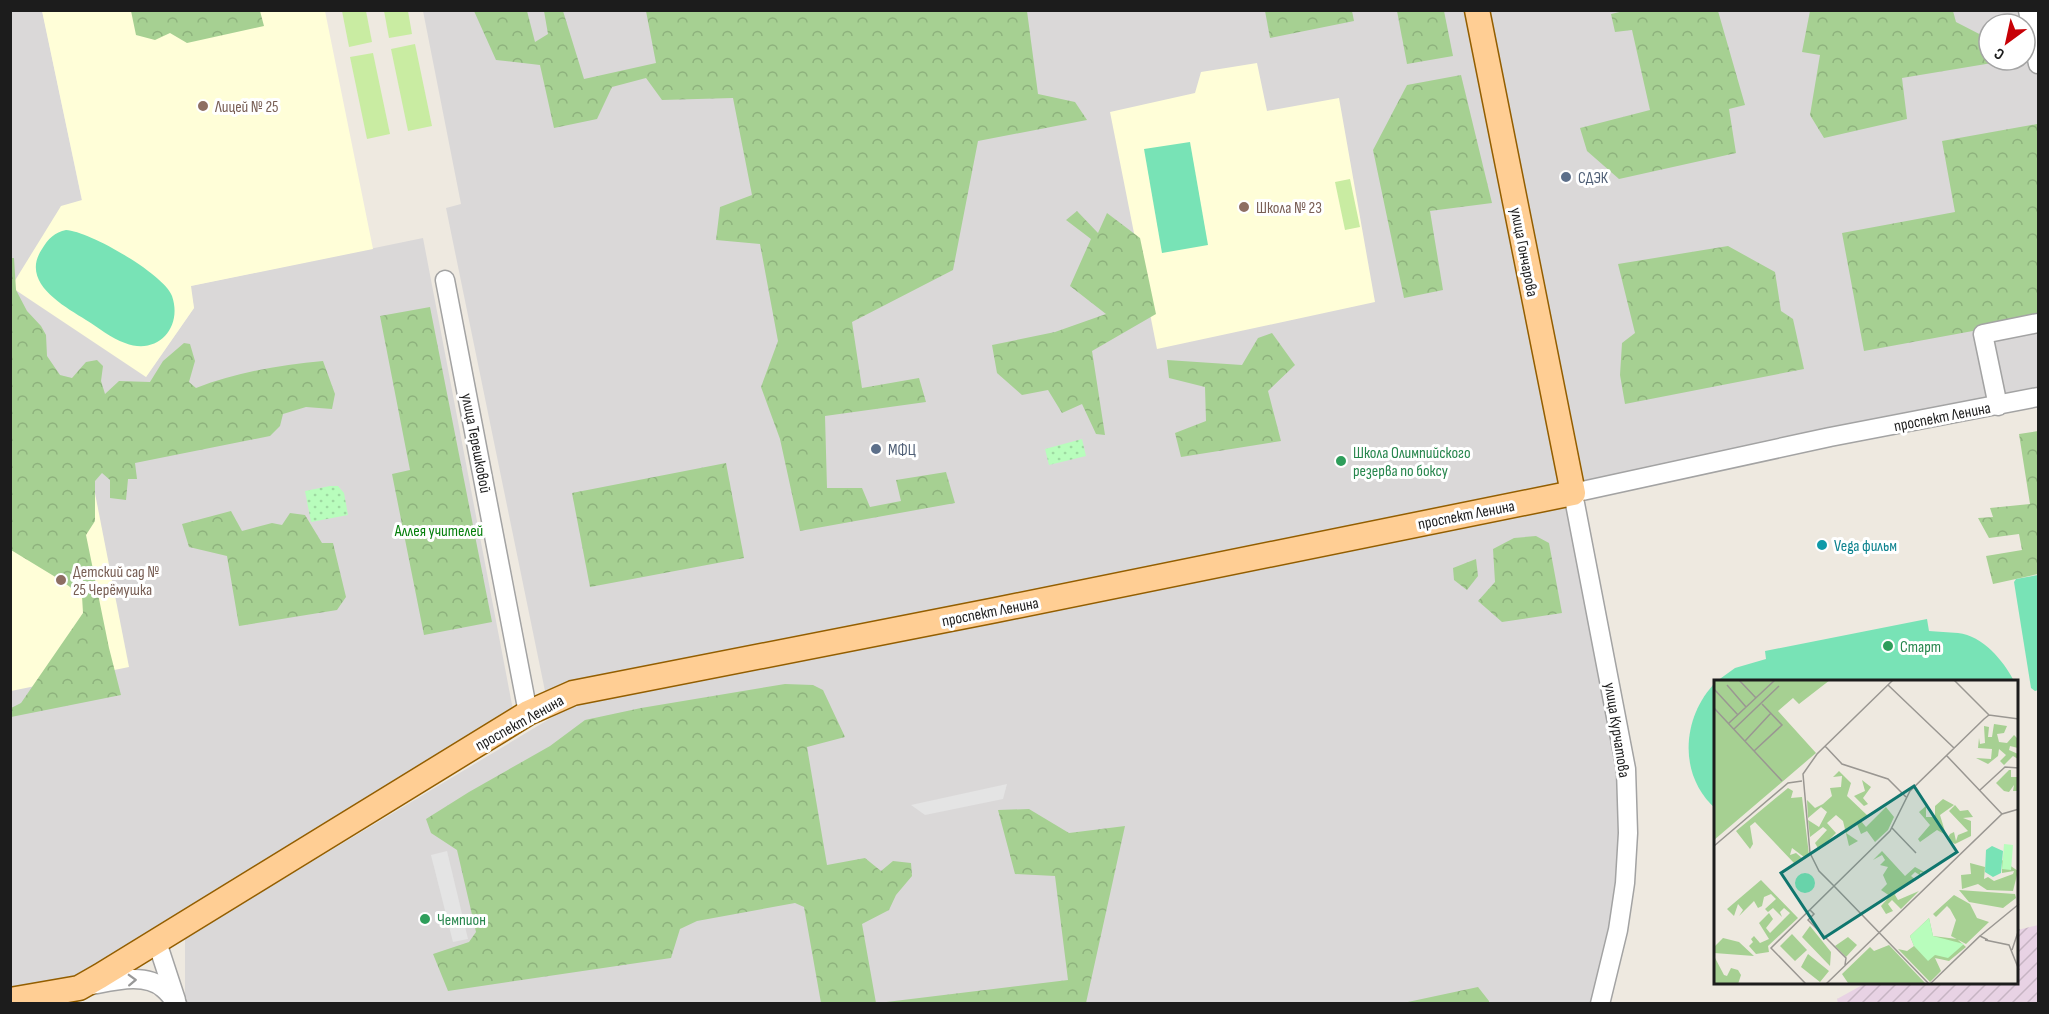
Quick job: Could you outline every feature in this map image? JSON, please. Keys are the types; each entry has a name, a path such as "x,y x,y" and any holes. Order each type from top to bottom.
{"main road":[{"name":"улица Гончарова","path":"1477,10 1573,493"},
{"name":"проспект Ленина","path":"10,1000 79,988 528,713 573,693 1573,493"}],"street":[{"path":"2028,10 2038,64"},
{"name":"улица Терешковой","path":"445,280 528,713"},
{"path":"1998,406 1983,334 2038,323"},
{"name":"проспект Ленина","path":"1573,493 1830,437 2038,397"},
{"name":"улица Курчатова","path":"1573,493 1626,769 1628,833 1625,883 1618,930 1600,1004"},
{"path":"157,942 177,1004"},
{"path":"79,988 113,981 142,979 162,987 177,1004"}],"shaded area":[{"path":"42,10 82,201 146,377 194,308 190,286 423,238 513,710 75,978 11,990 10,11"},
{"name":"Лицей № 25","path":"42,11 325,11 373,249 191,286 194,308 146,377 11,287 61,206 82,200"},
{"path":"423,11 1465,11 1559,489 570,683 545,691 446,208 461,204"},
{"path":"1488,11 2038,11 2038,390 1585,483"},
{"name":"Школа № 23","path":"1257,63 1267,111 1339,98 1375,302 1157,349 1110,112 1195,93 1201,72"},
{"name":"Детский сад № 25 Черёмушка","path":"92,478 129,667 11,691 11,495"},
{"path":"1567,505 1619,772 1621,832 1611,926 1593,1003 185,1004 185,938 576,703"},
{"path":"1007,784 1003,799 925,815 911,805"},
{"path":"447,851 468,939 453,942 431,855"},
{"path":"2038,925 2038,1003 1838,1003 1837,999 1864,984 2019,984 2019,930"}],"green space":[{"path":"131,11 260,11 264,26 187,43 170,33 155,40 136,35"},
{"path":"342,11 366,11 372,42 349,47"},
{"path":"384,11 408,11 412,34 389,38"},
{"path":"474,11 527,11 535,42 548,34 544,11 563,11 584,79 656,63 646,11 1027,11 1038,94 1075,102 1087,120 978,141 953,270 852,322 862,388 919,378 926,402 825,416 827,488 862,488 870,507 901,501 896,480 946,472 955,503 800,531 780,439 761,387 778,341 760,244 716,240 720,207 752,195 733,98 662,100 646,78 612,87 597,119 554,128 540,65 496,60"},
{"path":"1265,11 1352,11 1354,21 1270,38"},
{"path":"1397,11 1444,11 1453,56 1407,64"},
{"path":"1624,11 1718,11 1745,105 1729,109 1736,153 1619,179 1587,151 1580,128 1650,110 1632,30 1615,32 1611,14"},
{"path":"1810,11 1953,11 1956,22 1977,33 1977,66 1902,78 1907,119 1824,138 1810,115 1820,55 1802,52"},
{"path":"415,44 432,126 408,131 391,49"},
{"path":"373,53 390,134 367,139 350,57"},
{"path":"1461,75 1492,203 1430,211 1443,290 1404,298 1373,150 1407,85"},
{"path":"2037,124 2038,319 1864,351 1842,233 1955,212 1942,141"},
{"path":"1190,142 1208,245 1162,253 1144,149"},
{"path":"1350,179 1360,227 1345,230 1335,182"},
{"path":"1077,211 1098,233 1107,213 1140,238 1156,314 1092,351 1105,435 1096,434 1082,404 1062,413 1048,390 1022,395 997,373 992,345 1055,332 1106,314 1070,286 1091,239 1066,220"},
{"path":"66,230 77,232 125,255 166,287 172,296 174,319 165,336 147,346 125,343 110,336 66,307 47,291 36,272 37,261 49,239 58,232"},
{"path":"1728,246 1775,272 1781,311 1793,319 1804,369 1625,404 1620,375 1622,343 1635,333 1618,264"},
{"path":"11,258 14,258 16,290 27,311 46,335 47,356 60,375 72,378 86,362 97,360 103,366 101,381 105,394 119,381 150,382 163,361 184,343 190,344 195,361 189,382 196,388 259,370 323,361 335,394 332,409 306,407 283,414 280,426 270,436 135,463 137,479 128,479 126,500 110,498 110,480 102,473 95,481 95,521 86,535 121,695 11,717 11,708 21,703 83,613 82,596 11,550"},
{"name":"Аллея учителей","path":"430,307 492,622 424,635 392,474 410,470 380,316"},
{"path":"1272,333 1295,365 1268,391 1281,441 1181,457 1175,433 1206,421 1205,387 1169,378 1167,360 1242,365 1258,338"},
{"path":"2038,431 2038,574 1993,584 1986,556 2022,550 2019,534 1989,538 1978,518 1993,517 1990,508 2030,504 2019,434"},
{"path":"1082,439 1086,456 1049,465 1045,449"},
{"path":"726,463 744,558 590,587 572,493"},
{"path":"338,486 344,493 348,515 311,522 305,491"},
{"path":"231,511 242,531 272,523 282,525 290,513 305,515 322,543 333,543 346,597 337,610 239,626 227,556 189,547 182,524"},
{"path":"1536,536 1549,543 1562,613 1502,622 1478,601 1495,582 1493,549 1514,538"},
{"path":"1476,559 1478,576 1467,590 1454,580 1453,568"},
{"path":"2038,575 2038,690 2035,691 2031,688 2014,582 2016,579"},
{"name":"Старт","path":"1927,619 1929,631 1967,635 1984,644 1998,657 2013,680 1718,680 1735,668 1766,659 1765,651"},
{"path":"785,684 813,685 823,690 845,737 807,747 827,865 865,858 881,871 893,861 911,863 912,876 896,895 889,910 862,924 876,1003 821,1003 804,907 795,903 697,921 680,929 671,958 448,991 433,954 469,942 476,932 457,850 431,833 426,819 550,746 585,720 641,708"},
{"path":"1714,685 1714,807 1703,795 1690,763 1691,728 1696,711"},
{"path":"1029,809 1069,833 1125,826 1086,1003 878,1003 1068,980 1055,876 1015,874 998,810"},
{"path":"1478,987 1489,1003 1403,1003"}],"place":[{"name":"Лицей № 25","path":"203,106"},
{"name":"СДЭК","path":"1566,177"},
{"name":"Школа № 23","path":"1244,207"},
{"name":"МФЦ","path":"876,449"},
{"name":"Школа Олимпийского резерва по боксу","path":"1341,461"},
{"name":"Vega фильм","path":"1822,545"},
{"name":"Детский сад № 25 Черёмушка","path":"61,580"},
{"name":"Старт","path":"1888,646"},
{"name":"Чемпион","path":"425,919"}]}
